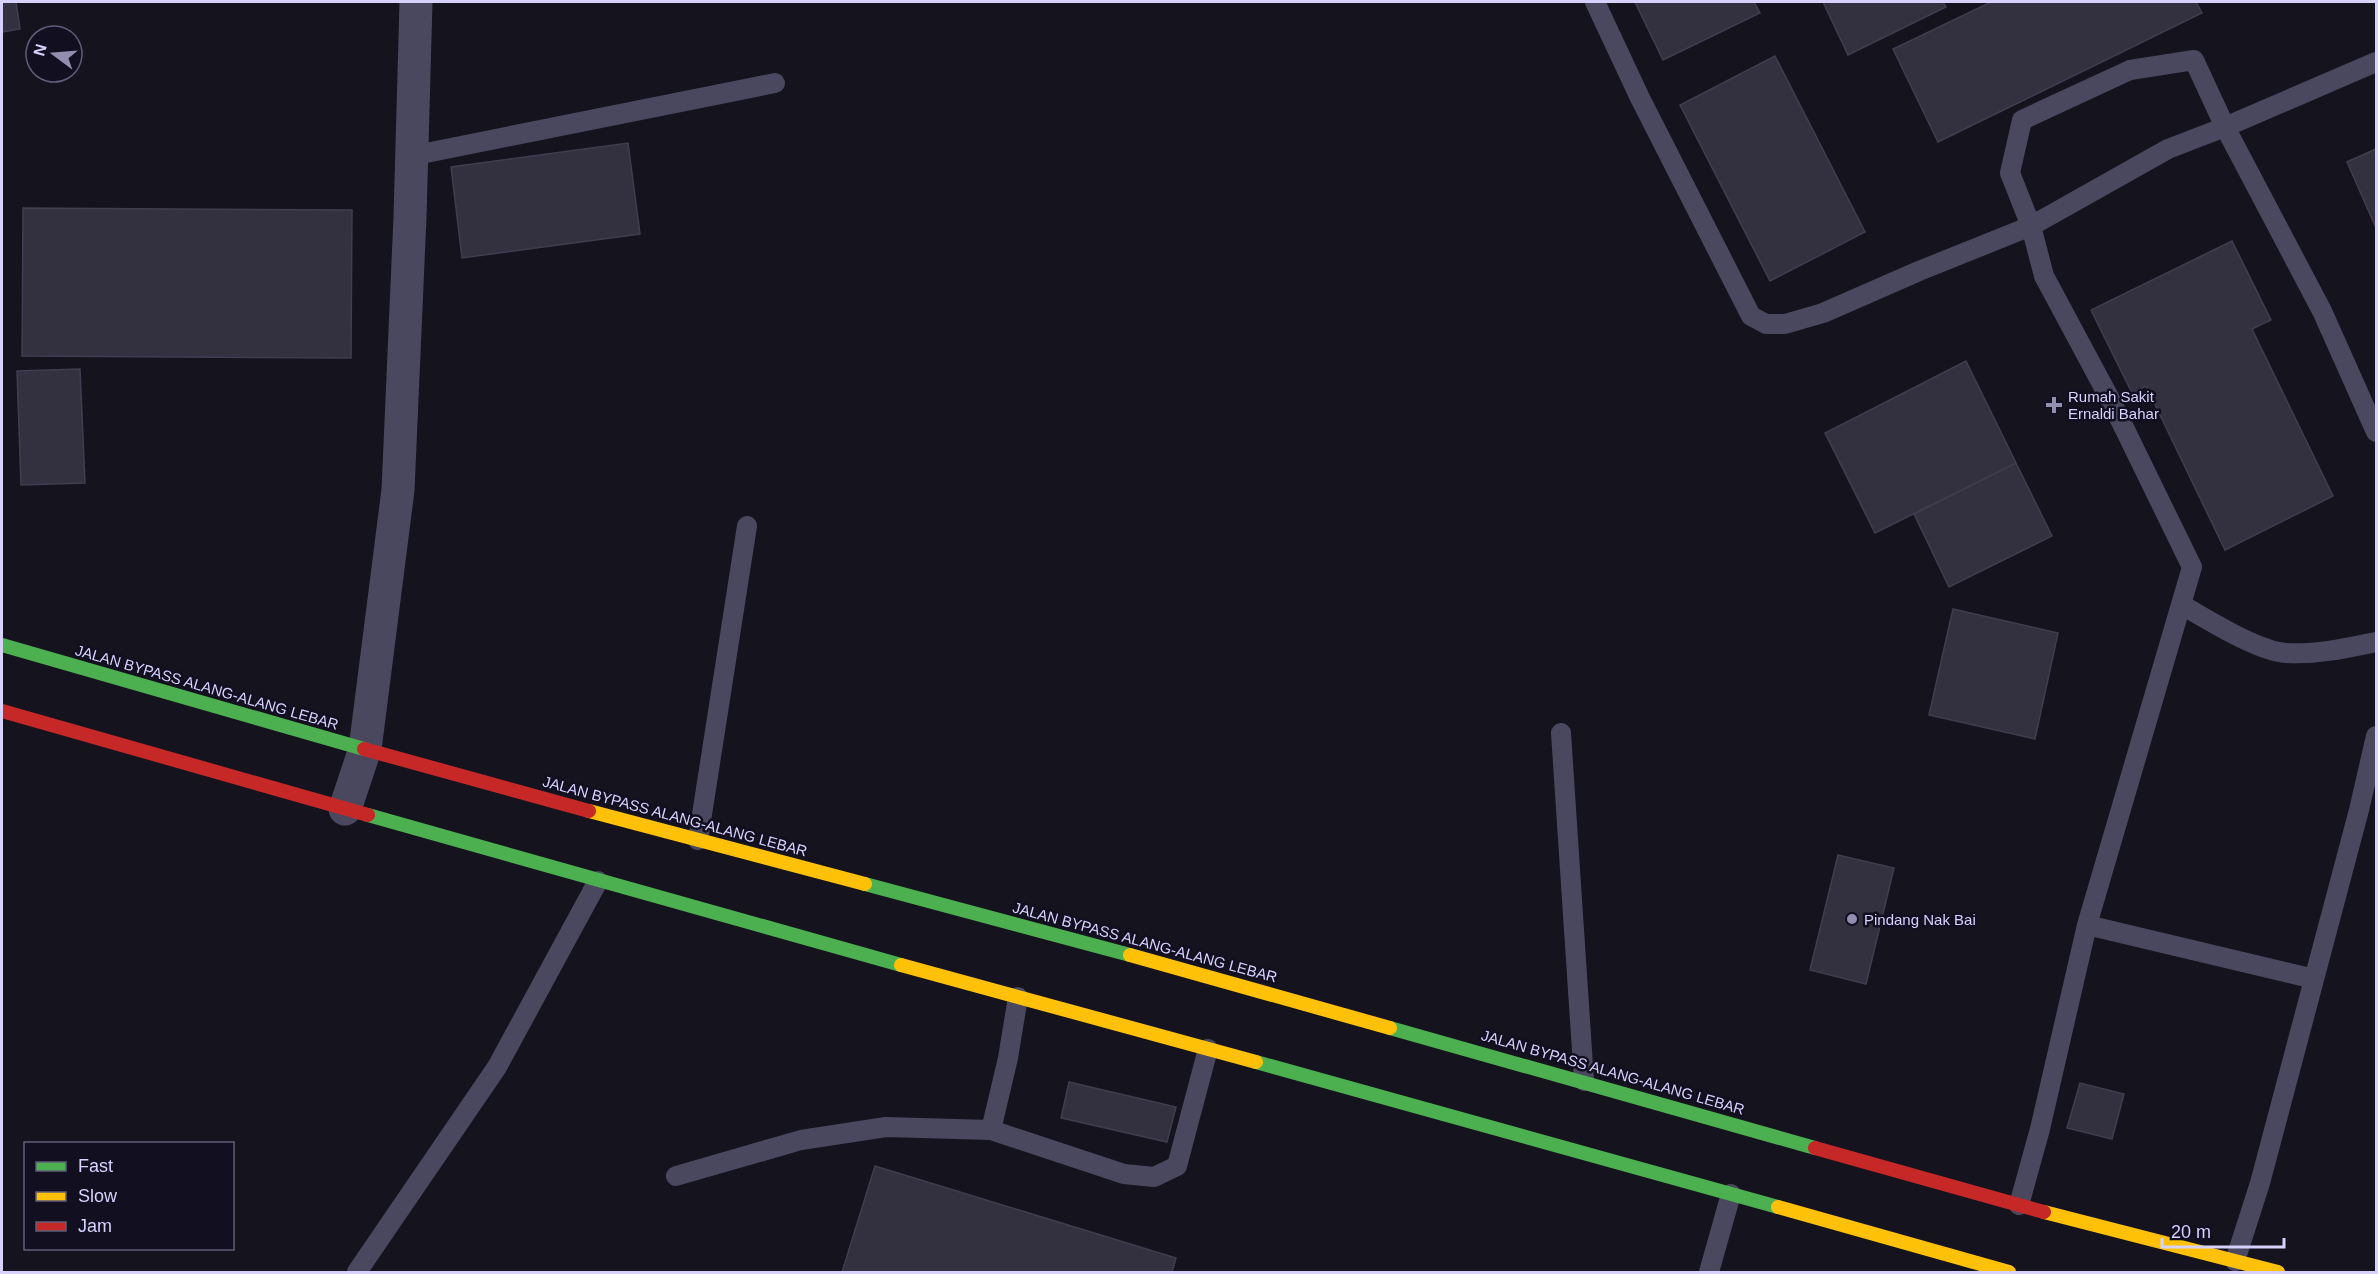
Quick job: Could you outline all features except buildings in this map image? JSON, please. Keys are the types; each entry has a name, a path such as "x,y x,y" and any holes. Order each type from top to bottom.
{"highway":[{"name":"JALAN BYPASS ALANG-ALANG LEBAR","path":"2,645 364,749 1038,929 2019,1205 2278,1272"},
{"path":"2,711 598,880 1390,1098 2009,1272"}],"street":[{"path":"345,809 364,749 398,490 416,2"}],"lane":[{"path":"1595,2 1640,98 1751,316 1766,324 1785,324 1823,313 2031,226 2168,149 2376,62"},
{"path":"2019,1205 2040,1129 2087,925 2192,567 2111,401 2044,276 2031,226 2010,173 2022,120 2130,70 2194,60 2225,127 2322,311 2376,432"},
{"path":"411,156 775,83"},
{"path":"698,840 747,526"},
{"path":"2182,605 2246,640 2283,653 2333,651 2376,642"},
{"path":"1561,733 1584,1081"},
{"path":"2235,1261 2260,1183 2314,979 2368,810 2376,736"},
{"path":"357,1272 497,1067 598,880"},
{"path":"2087,925 2314,979"},
{"path":"991,1130 1008,1059 1018,997"},
{"path":"676,1176 801,1140 886,1127 991,1130 1125,1174 1154,1177 1177,1166 1208,1049"},
{"path":"1709,1272 1731,1194"}],"traffic: fast":[{"path":"2,645 364,749"},
{"path":"368,815 901,965"},
{"path":"865,884 1130,955"},
{"path":"1390,1028 1815,1148"},
{"path":"1256,1062 1778,1207"}],"traffic: slow":[{"path":"589,811 865,884"},
{"path":"1130,955 1390,1028"},
{"path":"901,965 1256,1062"},
{"path":"1778,1207 2009,1272"},
{"path":"2044,1212 2278,1272"}],"traffic: jam":[{"path":"2,711 368,815"},
{"path":"364,749 589,811"},
{"path":"1815,1148 2044,1212"}],"place":[{"name":"Rumah Sakit Ernaldi Bahar","path":"2054,405"},
{"name":"Pindang Nak Bai","path":"1852,919"}]}
